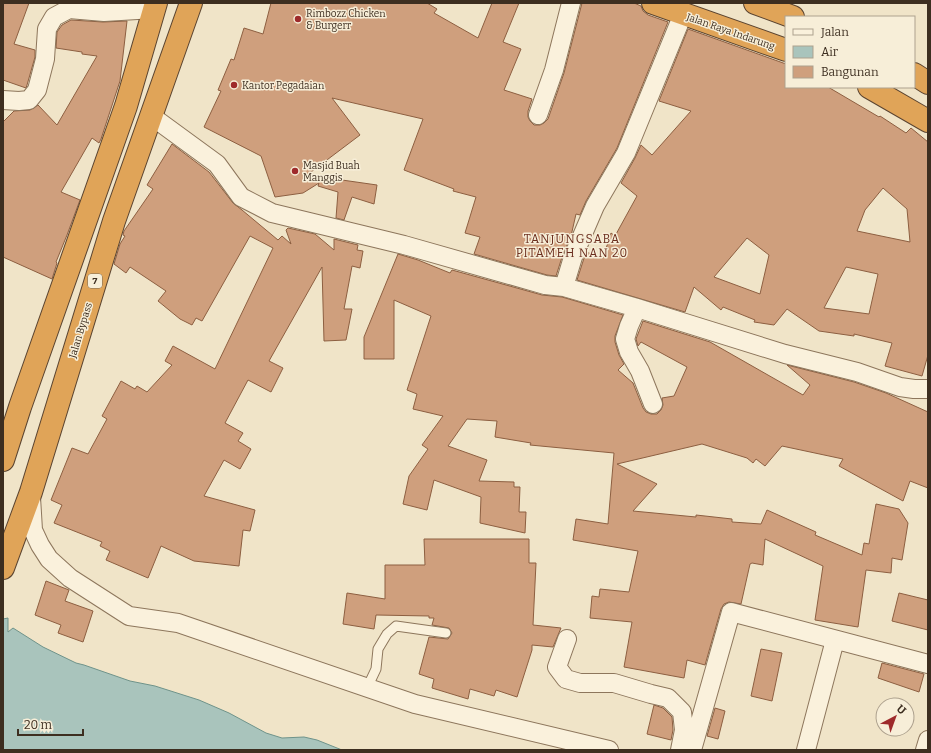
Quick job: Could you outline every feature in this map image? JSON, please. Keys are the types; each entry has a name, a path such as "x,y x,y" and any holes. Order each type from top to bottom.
{"highway":[{"name":"Jalan Bypass","path":"4,565 31,492 114,221 150,115 191,3"},
{"name":"Jalan Raya Indarung","path":"653,3 785,50"},
{"path":"755,3 790,16"},
{"path":"3,460 11,411 126,106 155,6"},
{"path":"915,75 928,83"},
{"path":"871,88 928,121"}],"street":[{"path":"538,115 554,70 571,3"},
{"path":"3,100 19,102 29,100 37,90 45,58 47,29 54,17 68,9 104,12 155,6"},
{"path":"564,287 573,256 595,206 626,153 683,14"},
{"path":"150,115 217,164 241,197 272,213 404,245 545,285 564,287 785,354 857,372 900,387 928,389"},
{"path":"637,308 625,339 629,352 640,371 652,404"},
{"path":"31,492 32,530 49,558 70,578 128,616 178,623 415,704 609,750"},
{"path":"692,750 731,612 928,664"},
{"path":"567,639 557,667 566,679 580,683 614,683 668,698 682,712 684,730 680,750"},
{"path":"806,750 835,640"},
{"path":"925,750 928,740"}],"lane":[{"path":"367,688 376,669 378,649 387,634 396,626 446,633"}],"water":[{"path":"8,618 8,632 13,628 43,647 76,663 130,681 155,686 199,700 229,713 266,733 282,738 304,737 317,740 342,750 3,750 3,619"}],"building":[{"path":"3,3 29,3 14,44 35,50 35,57 26,88 3,80"},
{"path":"271,3 427,3 437,9 434,13 478,38 492,3 519,3 503,42 521,49 504,90 532,99 528,111 528,117 534,125 540,125 548,119 564,73 582,3 634,3 641,6 643,11 648,15 668,22 617,148 586,201 580,215 576,214 571,236 556,276 547,275 474,254 480,237 465,233 476,197 453,191 454,189 404,170 423,119 332,98 360,135 307,175 377,185 374,204 352,197 344,220 336,218 338,192 318,186 319,183 303,193 275,197 261,156 204,127 221,91 218,90 231,59 234,60 244,28 263,34"},
{"path":"71,20 103,22 127,21 120,81 101,139 99,143 92,138 61,192 80,200 56,262 57,263 52,279 3,257 3,122 14,111 30,110 38,105 57,125 97,56 56,48 57,32 62,25"},
{"path":"688,29 785,64 785,88 830,88 879,117 880,116 906,133 911,128 928,142 928,355 922,376 885,366 892,343 854,334 854,336 819,331 787,309 774,325 754,322 755,320 723,307 721,310 694,287 685,312 577,280 586,252 603,258 611,233 615,236 637,196 621,183 641,145 652,155 691,111 659,101","holes":["883,188 907,209 910,242 857,231 865,210","747,238 769,255 760,294 714,277","846,267 878,274 869,314 824,308"]},
{"path":"172,144 209,172 233,203 278,240 282,236 291,244 286,230 288,228 315,234 334,250 334,239 358,245 357,250 363,251 360,268 352,266 344,309 352,309 346,340 324,341 322,267 269,361 283,368 271,392 248,380 225,423 243,433 238,441 251,449 240,469 224,460 204,496 255,510 250,531 243,530 239,566 194,561 161,546 148,578 106,560 110,551 100,546 102,542 54,523 62,505 51,500 72,448 88,454 107,419 102,416 121,381 135,389 137,386 147,392 172,365 165,361 173,346 215,369 273,248 250,236 202,321 196,318 192,325 180,319 158,301 166,291 130,267 126,273 114,264 120,244 125,236 123,235 124,231 153,189 147,185"},
{"path":"398,254 418,260 450,273 452,270 542,295 562,297 623,315 615,336 615,342 619,355 624,364 618,370 633,383 643,408 646,412 651,414 657,414 661,410 663,405 662,398 674,396 687,367 641,342 638,346 636,339 643,321 710,342 803,395 810,385 787,365 854,382 886,393 928,412 928,488 910,481 903,501 839,466 843,459 782,446 765,466 756,459 753,463 747,458 702,444 617,464 657,484 633,511 696,517 696,515 732,519 732,522 761,524 767,510 816,532 815,535 862,555 864,543 869,544 876,504 899,509 908,523 902,560 892,558 891,573 866,570 858,627 815,620 823,566 765,539 763,565 750,564 741,604 729,602 724,604 721,609 705,665 687,660 684,678 624,667 632,622 590,618 592,596 599,597 600,589 629,592 638,551 573,540 576,519 608,524 614,453 530,445 531,443 495,437 497,421 467,419 448,446 487,460 479,481 514,482 514,487 520,487 519,512 526,512 525,533 480,523 481,497 434,480 427,510 403,504 409,476 428,449 422,445 443,416 413,409 417,394 407,390 431,316 394,300 394,359 364,359 364,337"},
{"path":"424,539 529,539 529,563 536,563 533,625 561,628 553,647 532,645 532,650 517,697 496,690 494,696 470,689 468,699 432,688 434,679 419,674 429,637 448,639 452,633 449,628 432,625 434,618 429,618 429,616 376,615 374,629 343,624 347,593 385,599 385,565 425,565"},
{"path":"46,581 69,590 65,601 93,611 83,642 58,633 61,625 35,615"},
{"path":"899,593 928,600 928,630 892,621"},
{"path":"761,649 782,653 772,701 751,696"},
{"path":"882,663 924,674 919,692 878,678"},
{"path":"654,705 663,708 672,717 673,730 671,740 647,734"},
{"path":"715,708 725,711 718,739 707,736"}],"place":[{"name":"Rimbozz Chicken & Burgerr","path":"298,19"},
{"name":"Kantor Pegadaian","path":"234,85"},
{"name":"Masjid Buah Manggis","path":"295,171"}],"district":[{"name":"TANJUNGSABA PITAMEH NAN 20","path":"572,246"}]}
